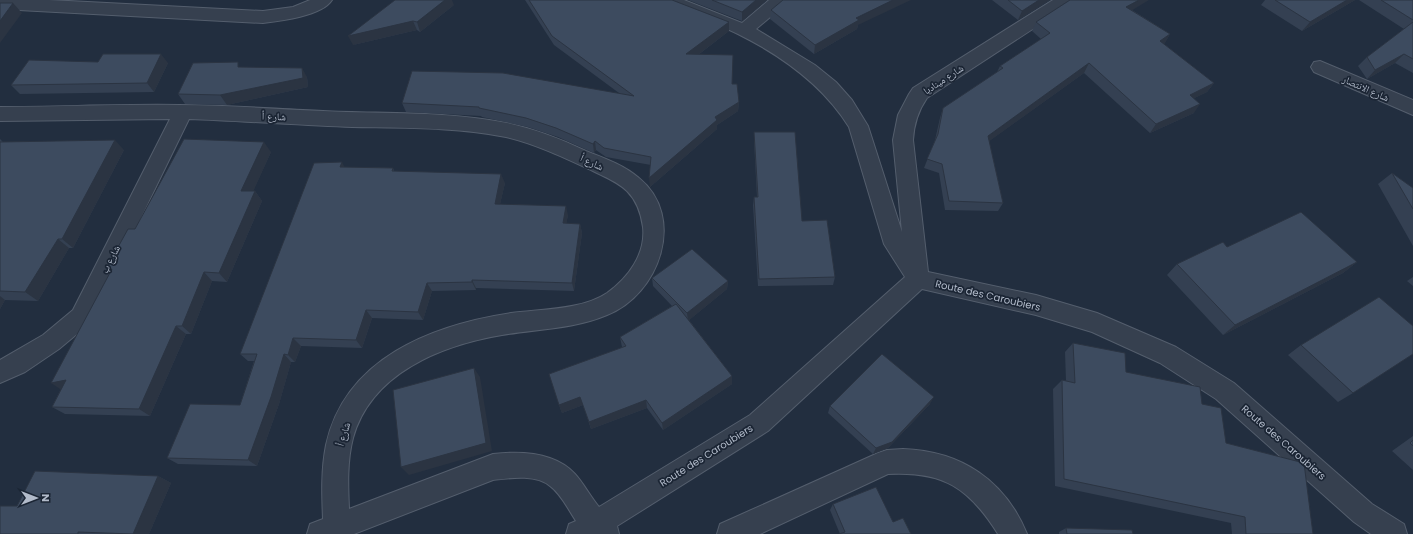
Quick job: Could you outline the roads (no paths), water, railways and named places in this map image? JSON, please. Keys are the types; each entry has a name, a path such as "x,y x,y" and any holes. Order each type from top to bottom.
{"street":[{"path":"0,3 263,17 283,15 323,0"},
{"path":"668,0 744,30 809,70 829,87 845,105 858,126 896,244 918,279"},
{"path":"744,30 775,4 783,0"},
{"name":"شارع ميناديا","path":"918,279 903,140 904,123 910,107 920,94 1065,0"},
{"name":"شارع الانتصار","path":"1320,67 1413,108"},
{"name":"شارع أ","path":"0,114 183,112 434,123 495,128 552,143 622,176 636,187 646,201 652,217 655,234 652,252 644,269 631,286 615,300 595,311 486,328 426,346 402,357 380,374 362,394 348,417 339,442 328,531"},
{"name":"شارع ب","path":"0,372 17,364 51,342 81,317 183,112"},
{"name":"Route des Caroubiers","path":"594,531 759,422 918,279 1029,304 1097,323 1168,355 1225,391 1363,513 1394,534"},
{"path":"730,534 887,462 905,460 925,461 944,467 963,476 980,489 995,505 1014,534"},
{"path":"328,531 493,467 512,464 531,466 549,471 565,481 594,531"}]}
